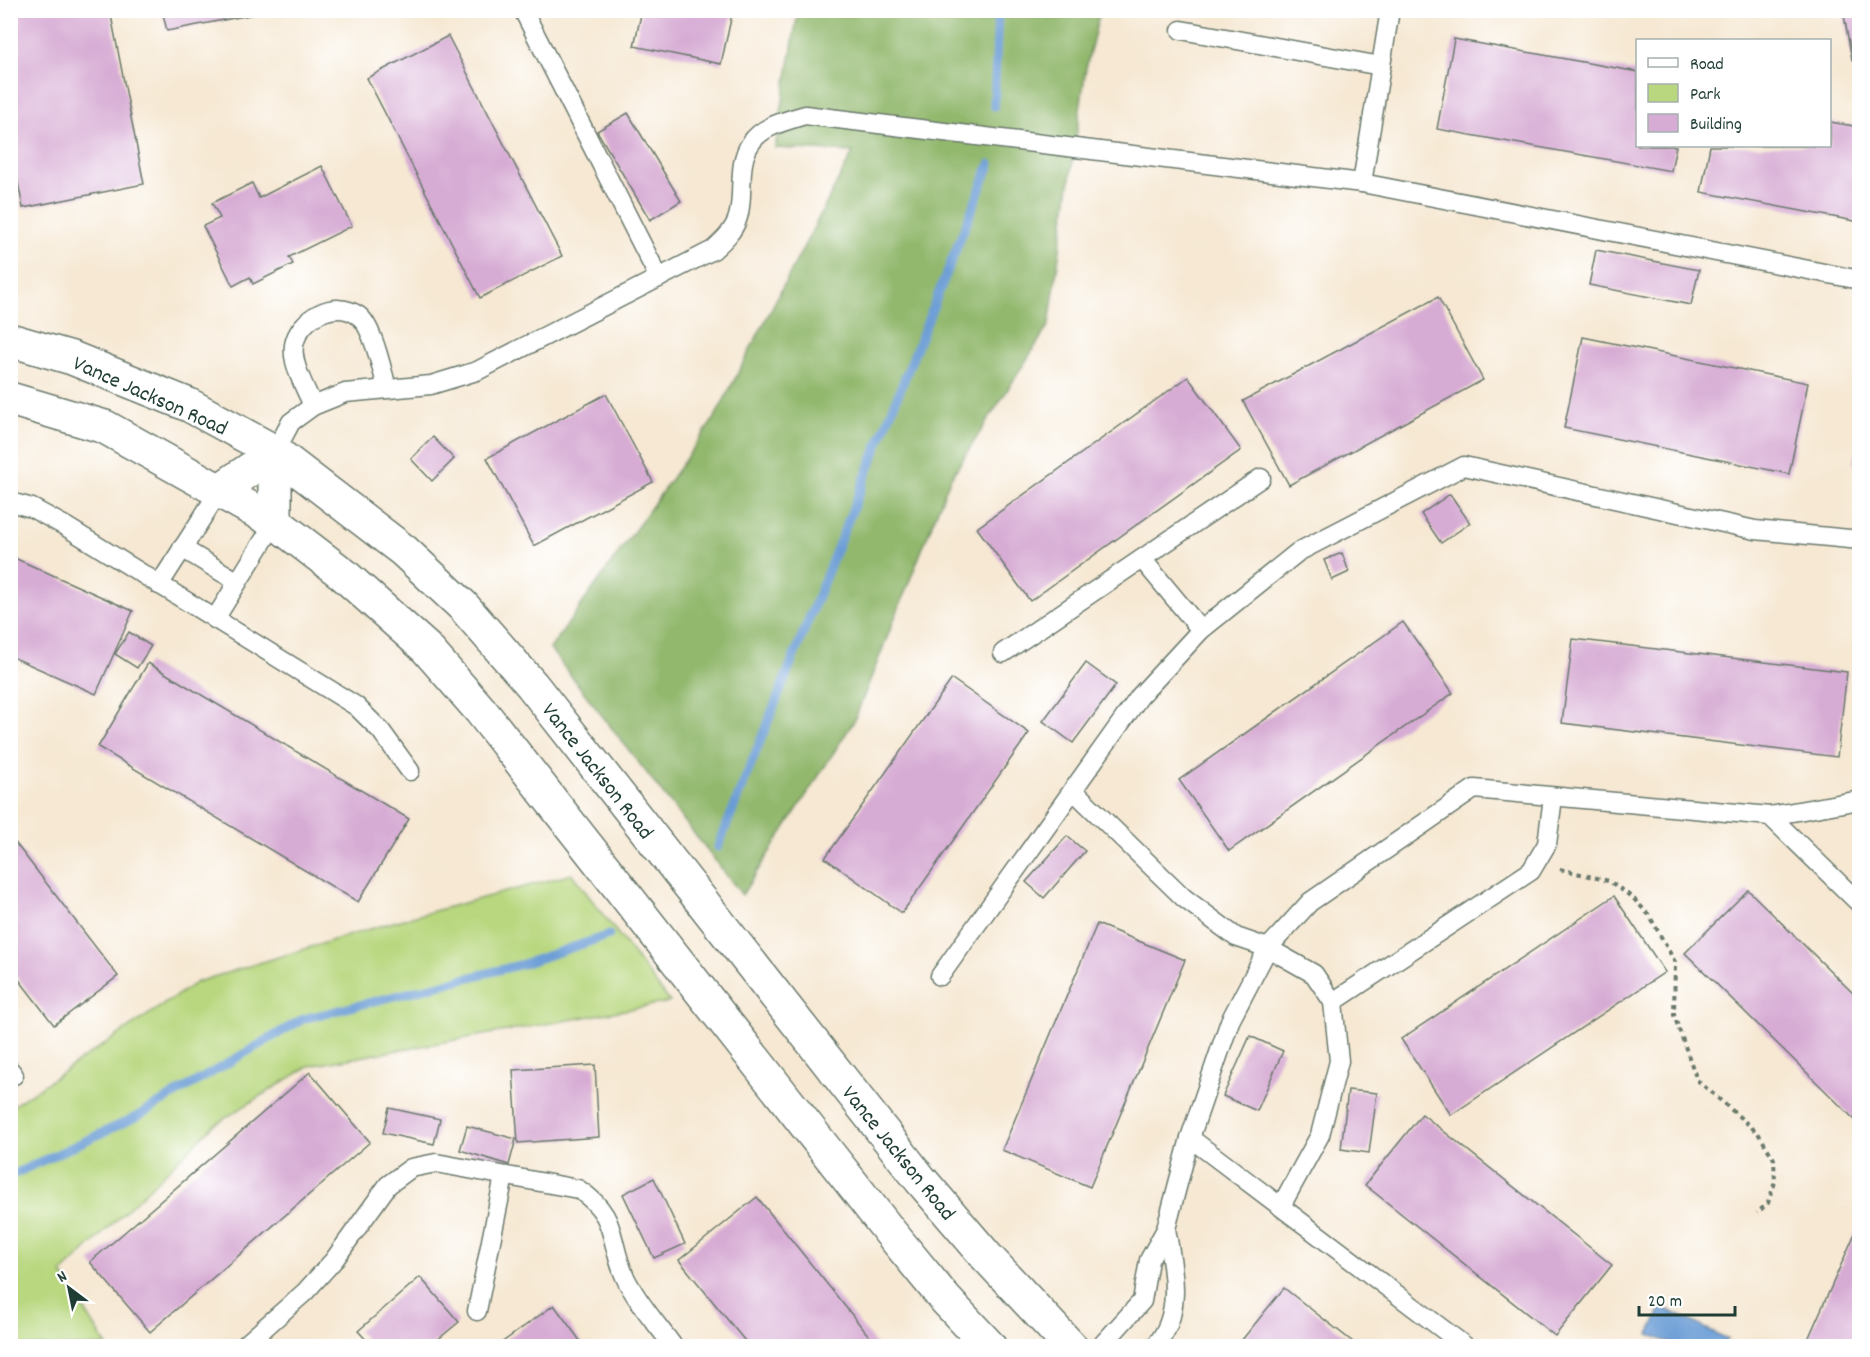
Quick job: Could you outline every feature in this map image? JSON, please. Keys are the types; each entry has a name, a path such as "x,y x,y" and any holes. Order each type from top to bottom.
{"main road":[{"name":"Vance Jackson Road","path":"10,340 72,358 189,405 275,452 386,535 463,606 532,685 920,1179 986,1256 1070,1347"},
{"path":"10,399 105,427 275,522 343,574 426,648 481,711 890,1232 945,1299 989,1347"},
{"path":"220,490 275,452"},
{"path":"275,452 275,522"}],"lane":[{"path":"524,10 659,278"},
{"path":"1362,183 1390,10"},
{"path":"1181,30 1381,66"},
{"path":"275,452 291,422 313,406 345,393 431,385 477,371 713,250 729,235 738,217 744,161 750,143 774,125 805,115 1362,183 1860,280"},
{"path":"313,406 296,364 294,345 302,327 320,312 343,309 360,316 371,337 387,388"},
{"path":"940,976 1140,696 1201,630 1298,552 1464,466 1755,530 1860,540"},
{"path":"1003,653 1261,478"},
{"path":"159,585 220,490"},
{"path":"10,502 32,508 356,706 381,731 410,771"},
{"path":"215,619 275,522"},
{"path":"182,548 238,582"},
{"path":"1142,559 1201,630"},
{"path":"1101,1347 1142,1301 1149,1260 1166,1229 1190,1138 1230,1021 1268,948 1310,902 1474,789 1770,816 1860,800"},
{"path":"1072,790 1184,898 1236,937 1268,948 1314,974 1333,1002 1339,1061 1320,1135 1281,1206"},
{"path":"1333,1002 1532,871 1547,844 1553,796"},
{"path":"1770,816 1860,904"},
{"path":"1190,1138 1465,1347"},
{"path":"244,1347 305,1292 334,1260 388,1185 411,1168 436,1163 578,1190 597,1202 608,1222 625,1276 673,1347"},
{"path":"477,1311 504,1176"},
{"path":"1155,1347 1164,1336 1176,1281 1166,1229"},
{"path":"1142,1301 1171,1311"}],"path":[{"path":"1536,863 1609,881 1634,898 1649,915 1675,962 1674,1015 1696,1080 1758,1133 1774,1159 1775,1182 1768,1203 1757,1213"}],"green space":[{"path":"798,11 1100,11 1086,68 1049,325 950,479 854,721 742,895 550,649 714,419 853,152 775,148"},
{"path":"572,874 670,1002 309,1066 214,1125 62,1273 107,1346 11,1346 11,1107 197,982 386,924"}],"water":[{"path":"1662,1307 1728,1339 1724,1346 1676,1346 1649,1334"}],"building":[{"path":"10,10 110,10 144,184 23,208 10,141"},
{"path":"162,10 265,10 265,12 167,31"},
{"path":"642,10 733,10 721,64 634,46"},
{"path":"1843,10 1860,10 1860,58 1852,60"},
{"path":"448,36 562,256 480,298 367,78"},
{"path":"1454,39 1636,72 1636,147 1676,147 1671,171 1437,129"},
{"path":"628,113 681,201 650,220 597,131"},
{"path":"1831,122 1860,127 1860,222 1701,192 1710,147 1831,147"},
{"path":"322,166 352,226 289,257 293,264 253,284 250,277 233,286 203,226 220,218 212,203 252,183 259,198"},
{"path":"1596,250 1699,270 1691,305 1589,285"},
{"path":"1438,297 1483,380 1289,485 1243,401"},
{"path":"1583,337 1808,383 1789,474 1564,428"},
{"path":"1188,377 1241,450 1030,601 977,528"},
{"path":"606,394 653,482 534,546 487,458"},
{"path":"433,437 454,459 432,481 411,459"},
{"path":"1860,443 1860,464 1853,462"},
{"path":"1450,494 1470,523 1441,543 1421,514"},
{"path":"1342,553 1349,572 1332,580 1324,560"},
{"path":"10,556 133,611 96,694 10,656"},
{"path":"1403,622 1453,693 1229,851 1179,780"},
{"path":"129,632 151,646 137,668 115,654"},
{"path":"1573,639 1847,672 1837,757 1562,723"},
{"path":"148,663 409,819 358,902 98,747"},
{"path":"1086,663 1116,685 1073,743 1043,721"},
{"path":"952,679 1029,733 902,913 825,858"},
{"path":"10,836 118,976 54,1025 10,968"},
{"path":"1067,836 1085,851 1044,898 1026,882"},
{"path":"1748,890 1860,1000 1860,1125 1685,953"},
{"path":"1614,896 1665,972 1451,1115 1401,1039"},
{"path":"1097,924 1185,960 1090,1187 1002,1150"},
{"path":"1250,1036 1283,1051 1257,1111 1223,1096"},
{"path":"595,1065 599,1137 518,1143 513,1070"},
{"path":"310,1072 370,1142 150,1332 90,1262"},
{"path":"1348,1090 1377,1093 1369,1153 1341,1149"},
{"path":"389,1108 440,1119 434,1144 383,1133"},
{"path":"1422,1114 1612,1265 1555,1336 1365,1185"},
{"path":"467,1126 516,1139 509,1165 460,1150"},
{"path":"654,1178 685,1244 654,1258 623,1194"},
{"path":"757,1197 877,1346 749,1346 679,1260"},
{"path":"1860,1222 1860,1346 1805,1346"},
{"path":"420,1277 459,1322 430,1346 372,1346 358,1331"},
{"path":"1284,1288 1358,1346 1237,1346"},
{"path":"554,1305 584,1346 497,1346"}],"waterway":[{"path":"994,106 998,10"},
{"path":"718,847 990,164"},
{"path":"10,1176 136,1117 303,1019 523,964 609,935"}]}
